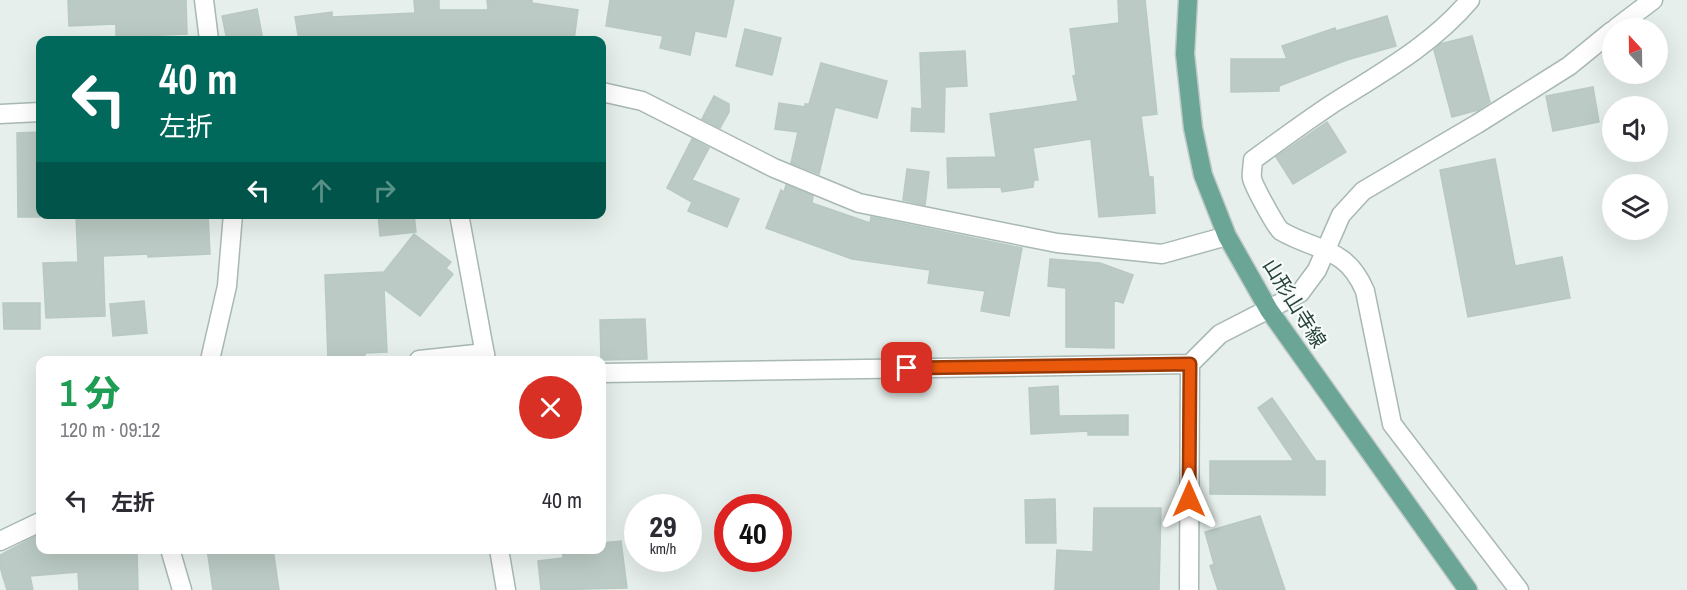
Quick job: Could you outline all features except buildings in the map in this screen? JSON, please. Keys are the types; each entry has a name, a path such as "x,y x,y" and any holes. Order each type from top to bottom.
{"main road":[{"name":"山形山寺線","path":"1188,0 1185,54 1193,128 1203,175 1227,236 1269,310 1468,590"}],"street":[{"path":"204,0 208,36"},
{"path":"1470,0 1460,12 1409,56 1329,106 1253,160 1252,179 1279,230 1326,249 1345,261 1358,274 1365,291 1392,424 1519,590"},
{"path":"1629,18 1653,0"},
{"path":"606,373 1190,364 1220,334 1300,293 1317,270 1341,215 1363,191 1477,124 1569,66 1602,40"},
{"path":"606,93 642,101 774,168 859,203 1057,243 1162,254 1227,236"},
{"path":"0,114 36,112"},
{"path":"211,356 227,286 233,219"},
{"path":"460,219 486,356"},
{"path":"1189,590 1190,364"},
{"path":"0,541 36,524"},
{"path":"171,554 182,590"},
{"path":"500,554 506,590"}],"route":[{"path":"907,368 1190,364 1189,499"}]}
